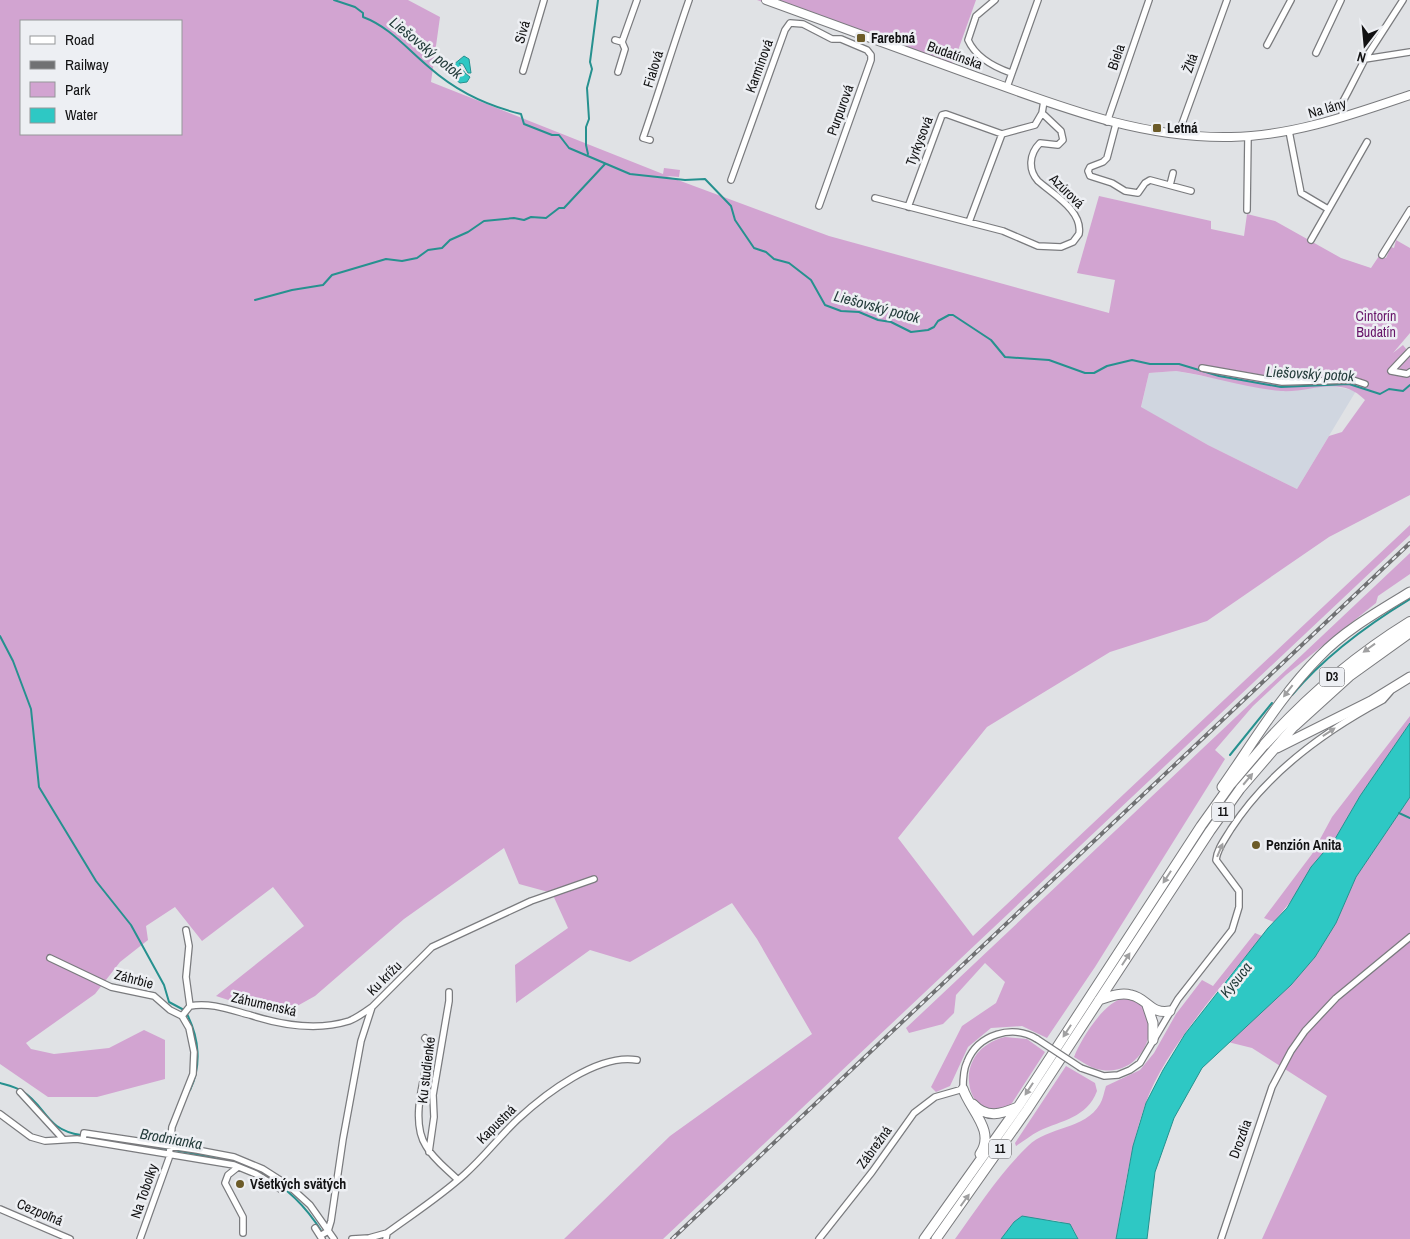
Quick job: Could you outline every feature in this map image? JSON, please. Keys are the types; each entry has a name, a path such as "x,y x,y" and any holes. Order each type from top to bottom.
{"highway":[{"name":"D3","path":"1269,748 1314,692 1342,668 1410,622"},
{"name":"D3","path":"1295,725 1349,676 1410,632"}],"main road":[{"path":"1214,808 1214,798 1269,717 1320,655 1350,631 1410,592"},
{"path":"1269,748 1392,689 1410,676"},
{"name":"D3","path":"1214,808 1269,748 1295,725"},
{"name":"11","path":"936,1239 1010,1135 1210,831 1269,748"},
{"name":"11","path":"924,1239 1018,1107 1214,808"},
{"path":"1099,1000 1116,995 1130,994 1139,998 1158,1012 1170,1011"},
{"path":"1147,1005 1153,1023 1153,1040"},
{"path":"963,1089 982,1112 994,1115 1018,1107"},
{"path":"963,1089 967,1100 981,1123 986,1142 972,1166 970,1176"}],"street":[{"name":"Sivá","path":"523,71 544,0"},
{"path":"618,72 625,49 622,42 636,0"},
{"name":"Fialová","path":"650,140 643,138 671,61 673,45 689,0"},
{"name":"Budatínska","path":"766,0 1107,122"},
{"path":"995,0 976,16 968,40 971,48 983,59 1011,74"},
{"path":"1007,87 1038,0"},
{"name":"Biela","path":"1107,122 1148,0"},
{"name":"Žltá","path":"1178,135 1227,0"},
{"path":"1267,45 1291,0"},
{"path":"1316,53 1341,0"},
{"path":"1343,117 1341,105 1365,59 1403,0"},
{"name":"Karmínová","path":"731,180 785,30 790,24 797,22 832,39 841,39"},
{"path":"841,39 845,28"},
{"name":"Purpurová","path":"819,206 871,60 871,55 867,50 841,39"},
{"path":"614,40 622,42"},
{"path":"1365,59 1410,52"},
{"name":"Na lány","path":"1107,122 1178,135 1248,136 1289,131 1343,117 1410,95"},
{"path":"875,198 969,222 1002,134 1030,128 1035,125 1042,113 1044,101"},
{"name":"Azúrová","path":"969,222 1004,231 1038,246 1061,247 1077,238 1080,227 1077,217 1038,181 1031,171 1037,145 1043,142 1058,145 1063,140 1061,131 1042,113"},
{"name":"Tyrkysová","path":"908,207 942,115 946,114 1002,134"},
{"path":"1116,124 1107,158 1104,162 1090,167 1088,171 1090,176 1136,194 1150,180 1191,191"},
{"path":"1289,131 1301,193 1328,209"},
{"path":"1247,210 1248,136"},
{"path":"1311,240 1367,142"},
{"path":"1170,185 1173,173"},
{"path":"1382,255 1410,210"},
{"path":"1410,351 1391,371 1406,374 1410,372"},
{"path":"1202,368 1282,382 1353,380 1365,384"},
{"path":"963,1089 963,1074 970,1055 988,1038 998,1034 1020,1033 1038,1039 1081,1068 1104,1076 1118,1075 1140,1063 1170,1011 1232,930 1240,907 1239,891 1216,860 1224,840 1241,814 1283,769 1317,740 1383,700 1392,689"},
{"name":"Ku krížu","path":"324,1235 361,1041 372,1007 432,947 531,902 594,879"},
{"path":"182,1016 190,1006 186,977 189,946 186,930"},
{"name":"Drozdia","path":"1221,1239 1232,1199 1272,1087 1290,1051 1305,1031 1336,998 1410,938"},
{"name":"Záhrbie","path":"50,958 111,987 154,996 182,1016"},
{"name":"Ku studienke","path":"429,1152 434,1117 433,1095 449,992"},
{"name":"Záhumenská","path":"190,1006 199,1004 228,1009 262,1019 308,1026 350,1020 372,1007"},
{"name":"Na Tobolky","path":"140,1239 170,1150 172,1127 193,1074 194,1052 189,1028 182,1016"},
{"name":"Ku studienke","path":"425,1038 431,1044 418,1119 421,1136 429,1152 458,1180"},
{"name":"Kapustná","path":"352,1239 386,1236 458,1180 517,1120 571,1079 614,1060 637,1060"},
{"name":"Zábrežná","path":"819,1239 872,1172 914,1112 934,1097 963,1089"},
{"path":"20,1092 63,1139"},
{"path":"0,1114 32,1137 56,1142 83,1136 191,1153 263,1169 288,1185 310,1205 324,1235"},
{"path":"170,1150 237,1164 282,1190"},
{"path":"237,1164 228,1175 225,1183 243,1217 243,1232"},
{"name":"Cezpoľná","path":"0,1209 70,1239"},
{"path":"315,1228 324,1235 334,1239"}],"shaded area":[{"path":"1176,371 1282,391 1328,385 1356,391 1297,489 1208,445 1141,408 1149,373"}],"green space":[{"name":"Cintorín Budatín","path":"0,0 408,0 440,17 431,82 663,174 664,168 680,170 679,177 667,176 829,236 1109,313 1115,280 1077,273 1099,196 1211,221 1211,229 1244,236 1247,214 1275,221 1341,258 1371,268 1379,256 1386,258 1391,247 1394,248 1396,240 1410,248 1410,333 1393,353 1403,345 1410,354 1410,495 1329,537 1207,621 1110,652 987,727 898,838 973,936 1410,525 1410,535 663,1239 564,1239 670,1136 812,1034 757,939 732,903 630,962 590,950 516,1003 515,965 568,928 552,893 519,884 504,848 404,919 315,996 290,1010 250,1007 216,996 304,926 273,887 202,941 175,907 146,926 148,940 120,962 95,994 26,1043 31,1049 54,1054 109,1048 144,1030 165,1040 165,1079 97,1097 48,1097 0,1064","holes":["1176,371 1281,391 1335,386 1355,392 1365,400 1342,432 1329,436 1297,489 1208,445 1141,407 1149,373"]},
{"path":"757,0 976,0 951,70"},
{"path":"1410,553 1410,574 1378,596 1376,603 1286,675 1253,706 1215,750 1225,759 1095,967 1047,1038 1022,1026 991,1028 968,1047 950,1086 936,1092 931,1087 962,1026 996,1003 1005,982 985,963 956,995 954,1013 943,1024 909,1033 906,1028"},
{"path":"1410,716 1410,723 1360,796 1335,839 1311,867 1299,891 1274,922 1264,918 1312,854 1332,817"},
{"path":"1410,797 1410,1239 1262,1239 1327,1096 1252,1048 1228,1042 1291,985 1315,957 1336,923 1356,877"},
{"path":"1255,933 1262,936 1197,1017 1166,1061 1154,1084 1145,1105 1135,1138 1116,1239 1078,1239 1074,1230 1068,1225 1060,1221 1041,1220 1014,1222 1001,1239 955,1239 999,1179 1028,1146 1046,1135 1085,1119 1100,1104 1106,1086 1140,1070 1154,1053 1176,1014 1202,980 1213,986"},
{"path":"1125,998 1140,1002 1147,1013 1148,1037 1144,1049 1137,1059 1127,1066 1115,1070 1102,1070 1091,1067 1074,1057 1082,1040 1102,1013 1117,1000"},
{"path":"1005,1037 1027,1039 1045,1052 1012,1103 998,1111 986,1110 976,1102 970,1089 969,1074 974,1059 985,1046"},
{"path":"1066,1066 1095,1083 1097,1091 1093,1100 1080,1113 1033,1134 1016,1146 1015,1143"}],"water":[{"path":"464,56 469,59 471,73 468,73 463,64 459,63 470,77 467,82 460,83 449,75 453,65"},
{"name":"Kysuca","path":"1410,723 1410,797 1356,877 1336,923 1315,957 1291,985 1202,1068 1174,1118 1155,1172 1147,1239 1116,1239 1133,1146 1146,1103 1163,1070 1185,1034 1268,928 1287,908 1311,867 1335,839 1360,796"},
{"path":"1022,1216 1070,1224 1078,1239 1001,1239 1014,1222"}],"waterway":[{"name":"Liešovský potok","path":"334,0 355,7 363,13 363,17 382,27 440,76 461,90 496,107 521,114 524,124 552,135 559,135 569,148 630,174 685,180 705,179 731,206 735,220 754,248 766,252 774,259 789,263 811,280 825,305 841,311 859,312 878,320 891,322 911,332 928,330 934,327 938,321 953,315 991,340 1005,357 1049,360 1085,373 1094,373 1107,366 1132,360 1150,364 1179,364 1219,376 1281,387 1349,384 1380,394 1389,389 1403,391 1410,385"},
{"path":"588,154 586,145 586,127 589,119 587,88 592,69 590,62 598,0"},
{"path":"255,300 292,290 323,285 332,275 386,259 402,261 417,258 428,250 442,248 450,240 468,232 484,221 514,218 524,220 531,217 546,218 559,208 564,208 605,164"},
{"path":"1292,695 1332,654 1378,619 1410,599"},
{"path":"0,636 13,661 31,709 39,787 96,881 131,925 164,985 169,1002 184,1010"},
{"path":"1230,755 1272,703"},
{"path":"1399,813 1410,818"},
{"path":"187,1014 194,1032 198,1052 194,1081 190,1090"},
{"name":"Brodnianka","path":"0,1083 22,1091 60,1128 81,1135"},
{"name":"Brodnianka","path":"86,1136 185,1152 246,1168 263,1175 294,1197 322,1232"}],"railway":[{"path":"672,1239 1410,543"}],"place":[{"name":"Farebná","path":"861,38"},
{"name":"Letná","path":"1157,128"},
{"name":"Penzión Anita","path":"1256,845"},
{"name":"Všetkých svätých","path":"240,1184"}]}
